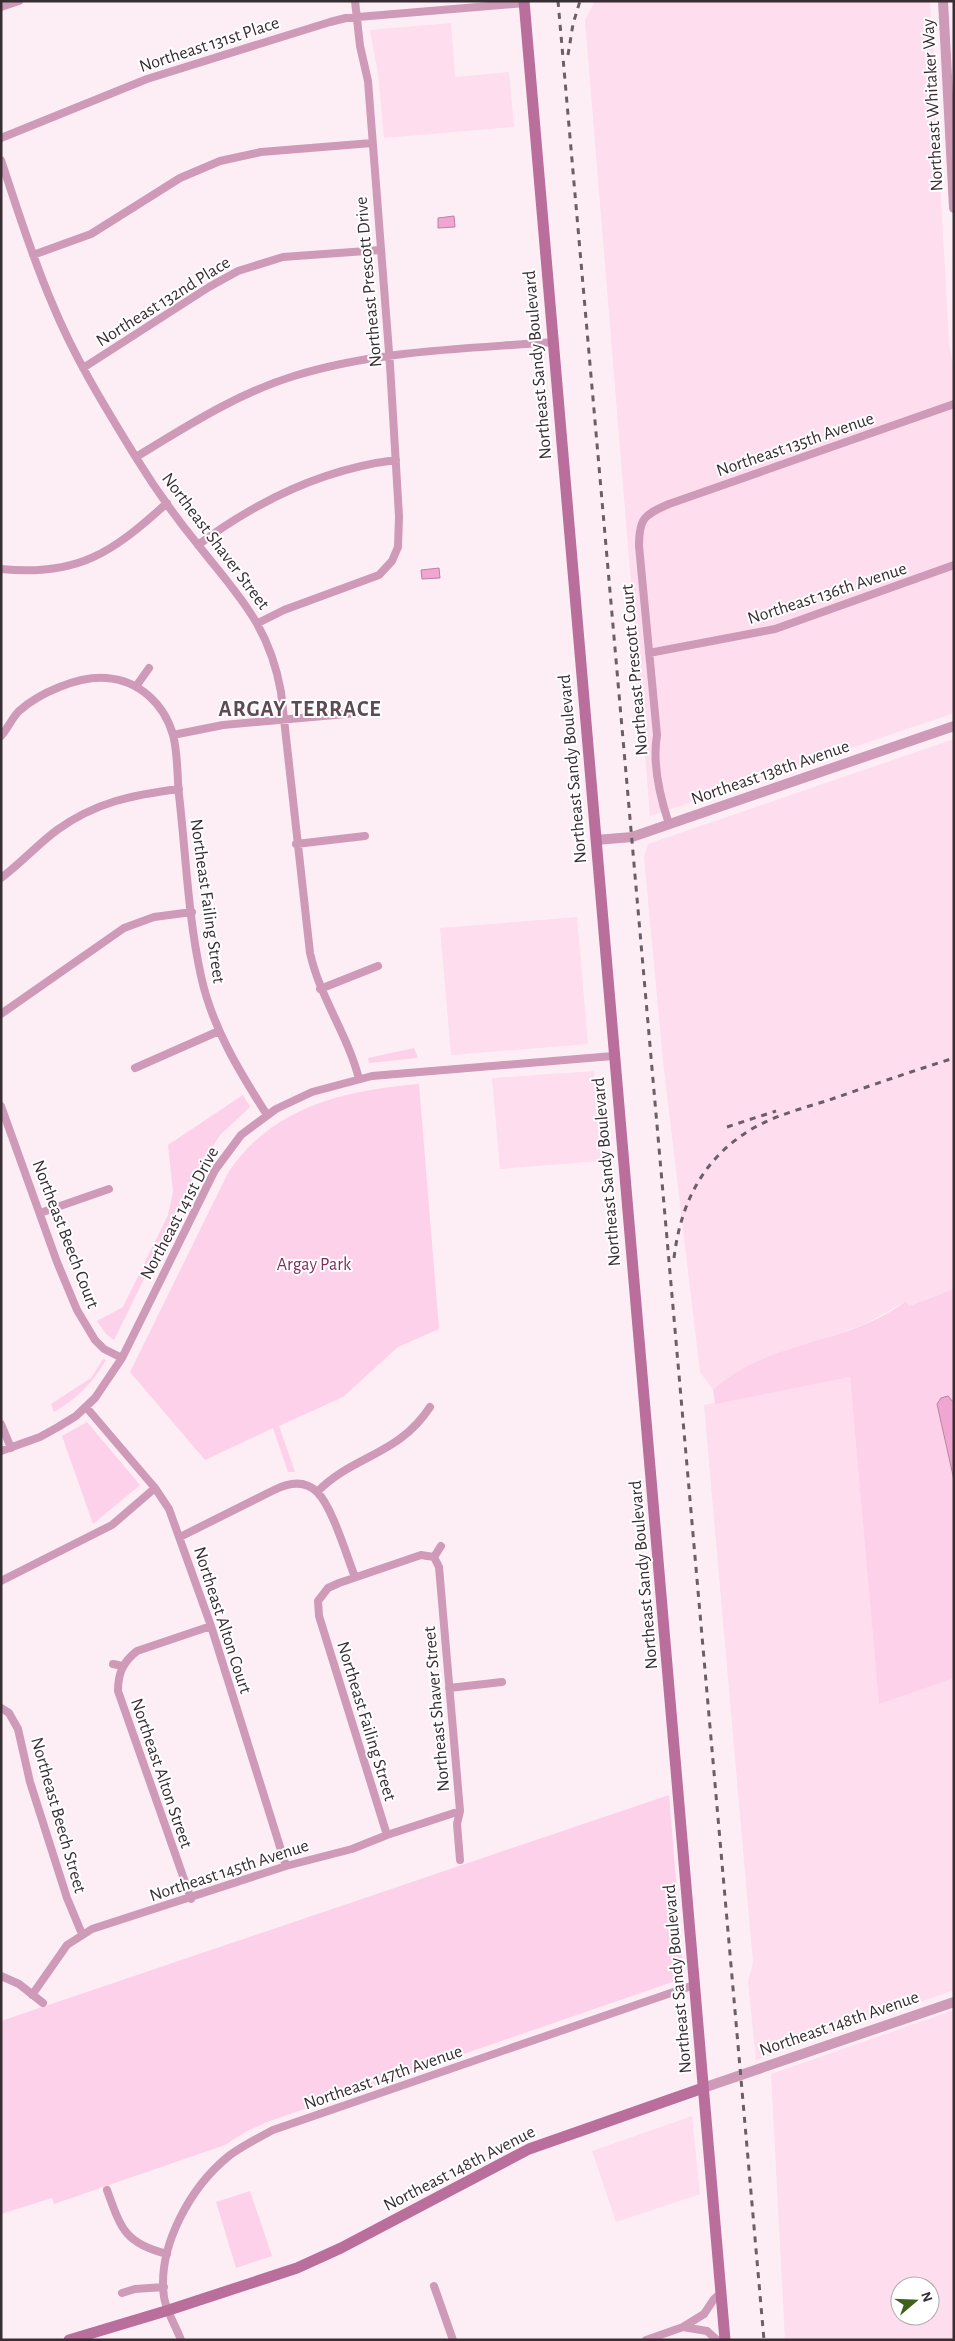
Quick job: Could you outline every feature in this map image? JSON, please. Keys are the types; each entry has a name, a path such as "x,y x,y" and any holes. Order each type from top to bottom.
{"main road":[{"name":"Northeast Sandy Boulevard","path":"524,2 726,2340"},
{"name":"Northeast 148th Avenue","path":"69,2340 272,2277 320,2258 529,2149 703,2088"}],"street":[{"path":"1,7 19,1"},
{"name":"Northeast Prescott Drive","path":"258,623 284,610 379,575 392,562 398,535 396,460 389,354 368,82 355,1"},
{"name":"Northeast Whitaker Way","path":"943,1 954,208"},
{"name":"Northeast 131st Place","path":"1,138 147,79 321,25 357,18 524,2"},
{"path":"33,255 91,234 180,178 220,161 261,152 372,142"},
{"name":"Northeast Shaver Street","path":"1,160 51,302 83,368 136,457 167,503 198,545 245,602 258,623 276,666 284,720 306,929 314,972 320,989 347,1040 359,1079"},
{"name":"Northeast 132nd Place","path":"83,368 208,287 238,271 283,257 380,250"},
{"path":"136,457 203,416 256,390 293,376 333,365 389,354 553,342"},
{"name":"Northeast 135th Avenue","path":"647,515 669,504 954,404"},
{"path":"198,545 251,509 280,494 354,467 396,460"},
{"path":"1,569 38,570 58,568 89,559 120,544 167,503"},
{"name":"Northeast Prescott Court","path":"647,515 640,523 639,546 659,785 669,824"},
{"name":"Northeast 136th Avenue","path":"649,653 776,629 954,566"},
{"path":"137,685 149,668"},
{"path":"1,736 18,712 68,683 98,678 121,679 137,685 155,702 173,735 223,725 357,713"},
{"name":"Northeast 138th Avenue","path":"596,840 632,837 954,726"},
{"name":"Northeast Failing Street","path":"173,735 192,912 201,976 219,1031 239,1070 267,1115"},
{"path":"1,878 56,831 92,810 137,794 179,789"},
{"path":"296,844 365,836"},
{"path":"1,1014 124,928 154,917 192,912"},
{"path":"320,989 378,966"},
{"path":"135,1068 219,1031"},
{"name":"Northeast 141st Drive","path":"1,1452 40,1438 58,1428 86,1407 99,1393 122,1358 215,1170 241,1135 267,1115 312,1092 359,1079 386,1075 614,1056"},
{"name":"Northeast Beech Court","path":"2,1109 66,1285 88,1329 104,1349 122,1358"},
{"path":"40,1213 109,1189"},
{"name":"Northeast Alton Court","path":"86,1407 155,1488 168,1509 180,1537 211,1626 286,1866"},
{"path":"317,1492 350,1468 402,1439 419,1424 430,1407"},
{"path":"1,1424 10,1448"},
{"path":"180,1537 287,1484 299,1483 317,1492 330,1516 355,1577 421,1555 434,1557 441,1546"},
{"path":"1,1581 112,1525 155,1488"},
{"name":"Northeast Shaver Street","path":"434,1557 439,1567 460,1811 457,1824 460,1860"},
{"name":"Northeast Failing Street","path":"355,1577 328,1588 322,1594 317,1607 387,1835"},
{"path":"113,1664 122,1666 137,1651 211,1626"},
{"name":"Northeast Alton Street","path":"122,1666 118,1678 118,1691 191,1899"},
{"path":"449,1688 502,1682"},
{"name":"Northeast Beech Street","path":"1,1708 9,1713 18,1729 30,1782 67,1898 82,1934"},
{"name":"Northeast 145th Avenue","path":"32,1994 59,1955 82,1934 286,1866 352,1849 387,1835 460,1811"},
{"path":"1,1976 19,1984 44,2003"},
{"name":"Northeast 147th Avenue","path":"181,2340 164,2298 167,2254 180,2222 204,2182 229,2156 273,2130 694,1985"},
{"name":"Northeast 148th Avenue","path":"703,2088 954,2002"},
{"path":"107,2190 119,2225 129,2238 149,2249 167,2254"},
{"path":"434,2286 453,2340"},
{"path":"122,2293 135,2289 164,2288"},
{"path":"646,2340 683,2327 704,2314 714,2299 721,2293"},
{"path":"683,2327 708,2331 717,2340"}],"shaded area":[{"path":"595,1 930,1 949,343 954,372 954,713 650,816 585,20"},
{"path":"451,23 455,77 509,72 514,127 384,138 378,74 370,30"},
{"path":"454,216 455,227 438,228 438,218"},
{"path":"439,568 440,578 422,579 421,570"},
{"path":"954,739 954,1289 908,1306 906,1301 865,1324 761,1361 735,1373 713,1390 700,1372 663,1061 644,857 648,844"},
{"path":"577,917 588,1044 451,1055 440,928"},
{"path":"594,1071 601,1161 500,1169 492,1078"},
{"path":"850,1377 879,1703 954,1678 954,1990 756,2060 748,1981 753,1963 704,1405"},
{"path":"948,1396 954,1403 954,1480 937,1404 941,1398"},
{"path":"954,2010 954,2340 785,2340 771,2074"},
{"path":"692,2116 700,2194 616,2222 592,2151"}],"green space":[{"path":"414,1048 418,1058 369,1063 368,1058"},
{"name":"Argay Park","path":"419,1084 439,1329 398,1347 343,1397 279,1426 295,1472 288,1472 273,1428 205,1460 130,1372 228,1173 246,1150 266,1132 288,1117 337,1097 364,1091"},
{"path":"243,1095 250,1107 220,1135 199,1167 114,1340 106,1334 97,1321 123,1307 168,1215 173,1192 168,1145"},
{"path":"954,1289 954,1678 879,1704 850,1377 715,1404 713,1390 734,1374 758,1361 860,1326 884,1315 906,1301 909,1306"},
{"path":"103,1359 106,1360 90,1383 70,1402 54,1412 51,1404 91,1378"},
{"path":"87,1422 140,1485 93,1524 62,1436"},
{"path":"669,1795 684,1978 267,2122 245,2132 225,2145 54,2204 52,2198 1,2214 1,2021"},
{"path":"250,2191 272,2256 236,2268 216,2202"}],"railway":[{"path":"558,1 764,2340"},
{"path":"568,55 573,24 580,1"},
{"path":"674,1258 677,1237 683,1217 699,1181 723,1151 739,1138 757,1126 784,1114 954,1058"},
{"path":"727,1127 776,1111"}],"district":[{"name":"ARGAY TERRACE","path":"300,708"}]}
